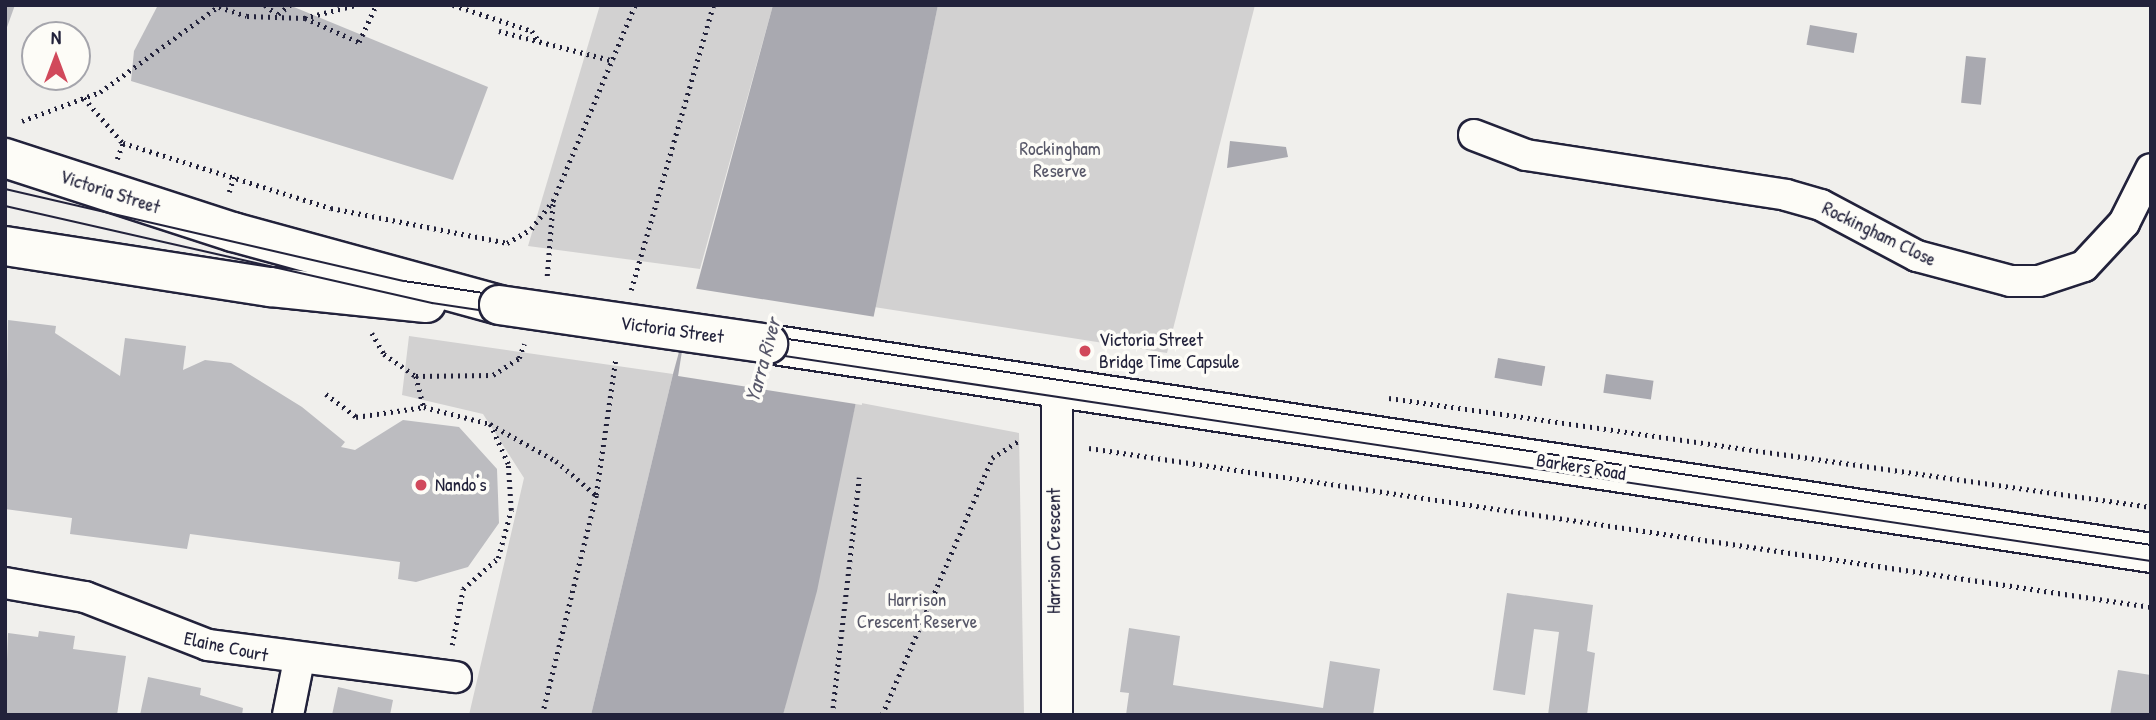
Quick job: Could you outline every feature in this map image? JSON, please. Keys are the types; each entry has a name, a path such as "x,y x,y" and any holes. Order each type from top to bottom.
{"main road":[{"name":"Victoria Street","path":"5,158 233,232 499,304"},
{"name":"Victoria Street","path":"5,246 350,297 499,304 1011,381"},
{"name":"Barkers Road","path":"1011,381 2151,553"}],"street":[{"name":"Rockingham Close","path":"1474,135 1526,155 1786,195 1821,205 1917,256 2010,281 2060,276 2103,250 2151,169"},
{"name":"Harrison Crescent","path":"1057,388 1057,715"},
{"name":"Elaine Court","path":"5,583 85,597 195,643 299,660 452,676"},
{"path":"288,715 299,660"}],"path":[{"path":"265,5 277,14"},
{"path":"277,14 290,5"},
{"path":"304,18 356,5"},
{"path":"22,121 84,98 219,6 247,16 277,14 304,18 359,42 376,5"},
{"path":"453,5 532,31 539,42"},
{"path":"84,98 123,143 331,208 498,244 531,229 554,201 635,5"},
{"path":"499,31 614,61"},
{"path":"553,260 554,201"},
{"path":"364,321 384,354 416,376 485,377 522,353"},
{"path":"416,376 424,407"},
{"path":"326,394 356,417 424,407 490,424 556,461 596,495"},
{"path":"1379,397 2151,507"},
{"path":"452,676 463,589 498,558 511,510 508,464 490,424"},
{"path":"882,715 992,458 1020,440"},
{"path":"1085,447 2151,607"},
{"path":"832,715 859,478"}],"green space":[{"path":"600,5 773,5 700,269 528,246"},
{"name":"Rockingham Reserve","path":"938,5 1255,5 1167,353 874,307"},
{"path":"409,336 673,374 591,715 469,715 524,478 483,414 402,395"},
{"name":"Harrison Crescent Reserve","path":"856,402 1019,433 1024,715 783,715"}],"water":[{"name":"Yarra River","path":"773,5 938,5 817,591 783,715 591,715 673,374"},
{"path":"1810,25 1857,33 1854,53 1807,45"},
{"path":"1966,56 1986,58 1981,105 1961,103"},
{"path":"1230,141 1286,147 1288,157 1227,168"},
{"path":"1498,358 1545,366 1542,386 1495,378"},
{"path":"1606,374 1654,381 1651,399 1603,393"}],"pier":[{"path":"692,288 876,317 862,405 678,376"}],"building":[{"path":"5,5 15,5 6,30 5,30"},
{"path":"158,5 289,5 488,87 453,180 131,81 134,51"},
{"path":"8,320 56,326 55,333 120,376 125,338 186,346 183,370 205,360 231,363 302,407 345,442 341,447 355,450 403,420 459,427 497,469 499,523 468,567 416,582 398,579 400,562 190,534 187,549 70,534 72,518 5,509"},
{"path":"1507,593 1593,605 1587,651 1595,653 1587,715 1548,715 1559,632 1534,629 1525,695 1493,690"},
{"path":"1129,628 1180,636 1173,685 1323,708 1330,661 1380,669 1373,715 1126,715 1129,693 1120,692"},
{"path":"39,631 75,636 73,649 126,656 117,715 5,715 8,633 38,637"},
{"path":"2118,670 2151,675 2151,715 2110,715"},
{"path":"148,677 201,688 200,695 243,708 242,715 140,715"},
{"path":"338,687 393,700 390,715 332,715"}],"tram line":[{"path":"5,189 404,281 2151,545"},
{"path":"5,206 432,303 2151,561"}],"place":[{"name":"Victoria Street Bridge Time Capsule","path":"1085,351"},
{"name":"Nando's","path":"421,485"}]}
